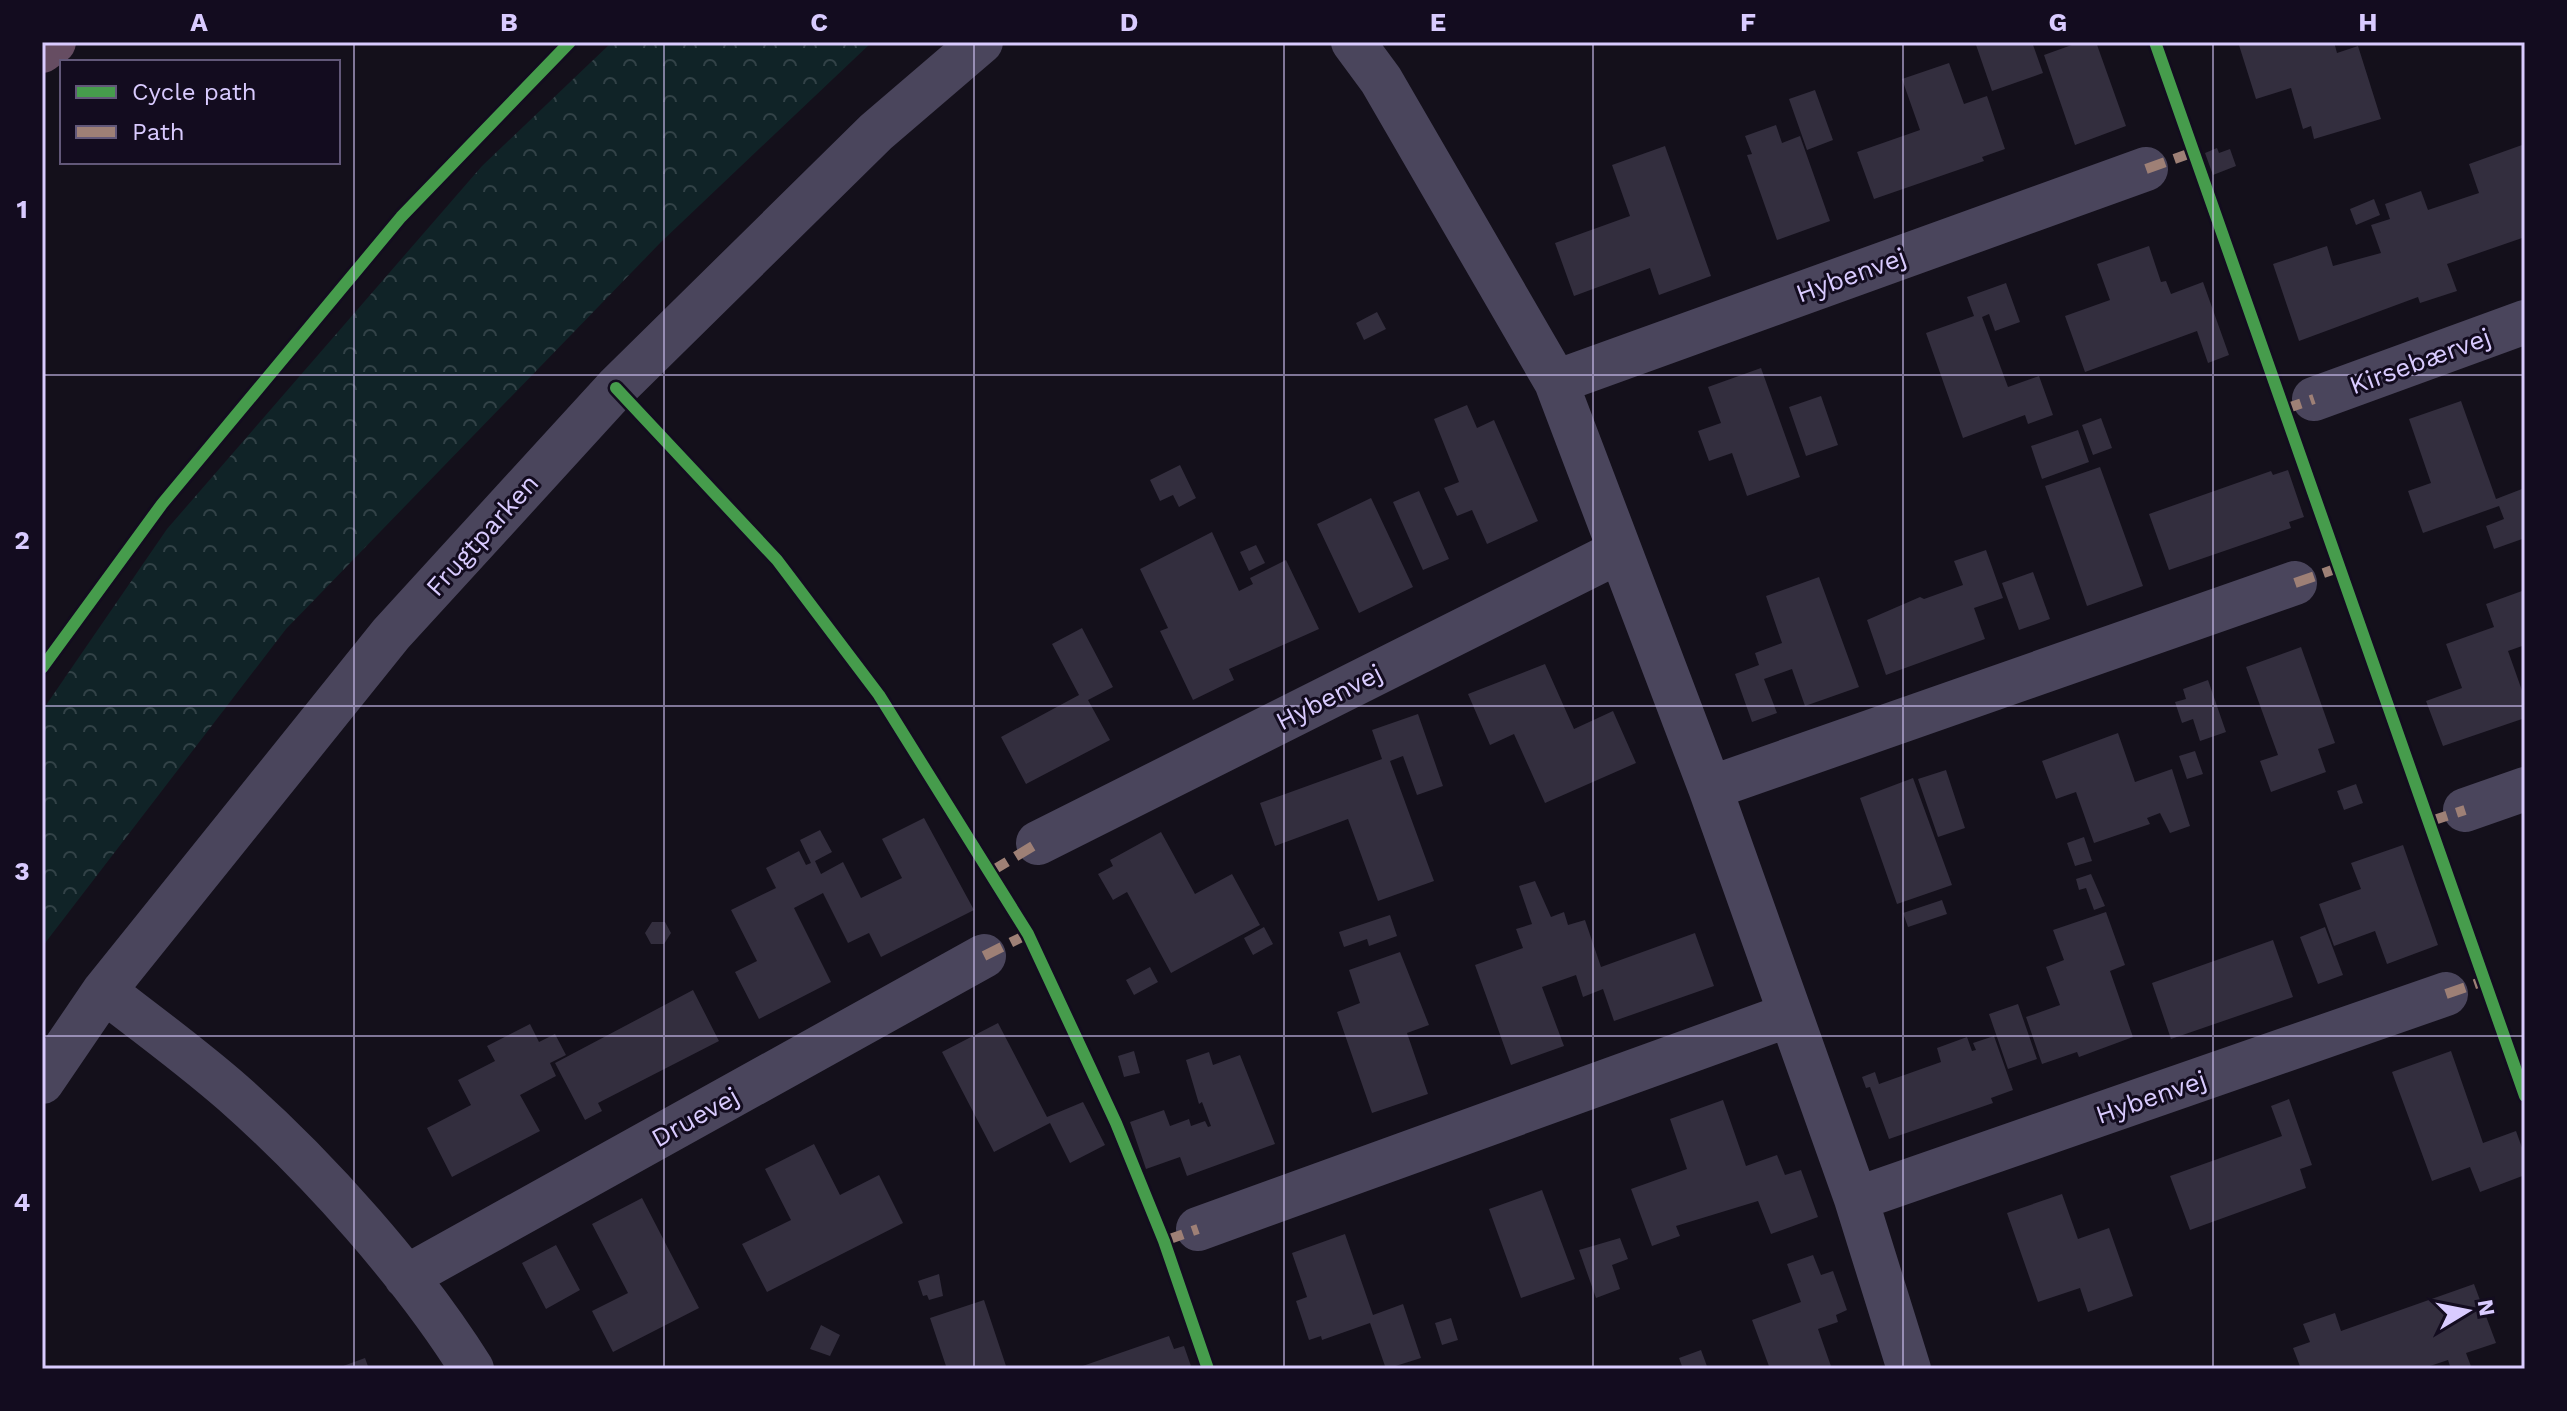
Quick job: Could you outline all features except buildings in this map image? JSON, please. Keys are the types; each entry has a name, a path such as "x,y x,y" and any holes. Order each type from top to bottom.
{"highway":[{"path":"42,51 54,42"}],"street":[{"name":"Frugtparken","path":"42,1082 104,991 391,634 616,388 876,132 981,42"},
{"path":"1353,42 1381,80 1556,382 1710,788 1856,1199 1909,1369"},
{"name":"Hybenvej","path":"1556,382 2146,169"},
{"name":"Kirsebærvej","path":"2314,399 2525,322"},
{"name":"Hybenvej","path":"1038,843 1620,551"},
{"path":"1710,788 2295,583"},
{"path":"2465,810 2525,789"},
{"name":"Druevej","path":"406,1277 984,956"},
{"path":"104,991 233,1093 319,1177 406,1277 472,1369"},
{"name":"Hybenvej","path":"1856,1199 2446,994"},
{"path":"1198,1229 1789,1015"}],"green space":[{"path":"612,42 872,42 661,242 286,629 42,947 42,711 167,529 482,166"}],"marked path":[{"path":"2146,169 2191,153"},
{"path":"2282,410 2314,399"},
{"path":"2295,583 2338,568"},
{"path":"2428,822 2465,810"},
{"path":"990,872 1038,843"},
{"path":"984,956 1028,934"},
{"path":"2446,994 2484,981"},
{"path":"1164,1241 1198,1229"}],"cycle path":[{"path":"42,668 162,504 401,217 570,42"},
{"path":"2155,42 2525,1096"},
{"path":"616,388 777,560 879,695 1028,934 1116,1123 1164,1241 1208,1369"}]}
